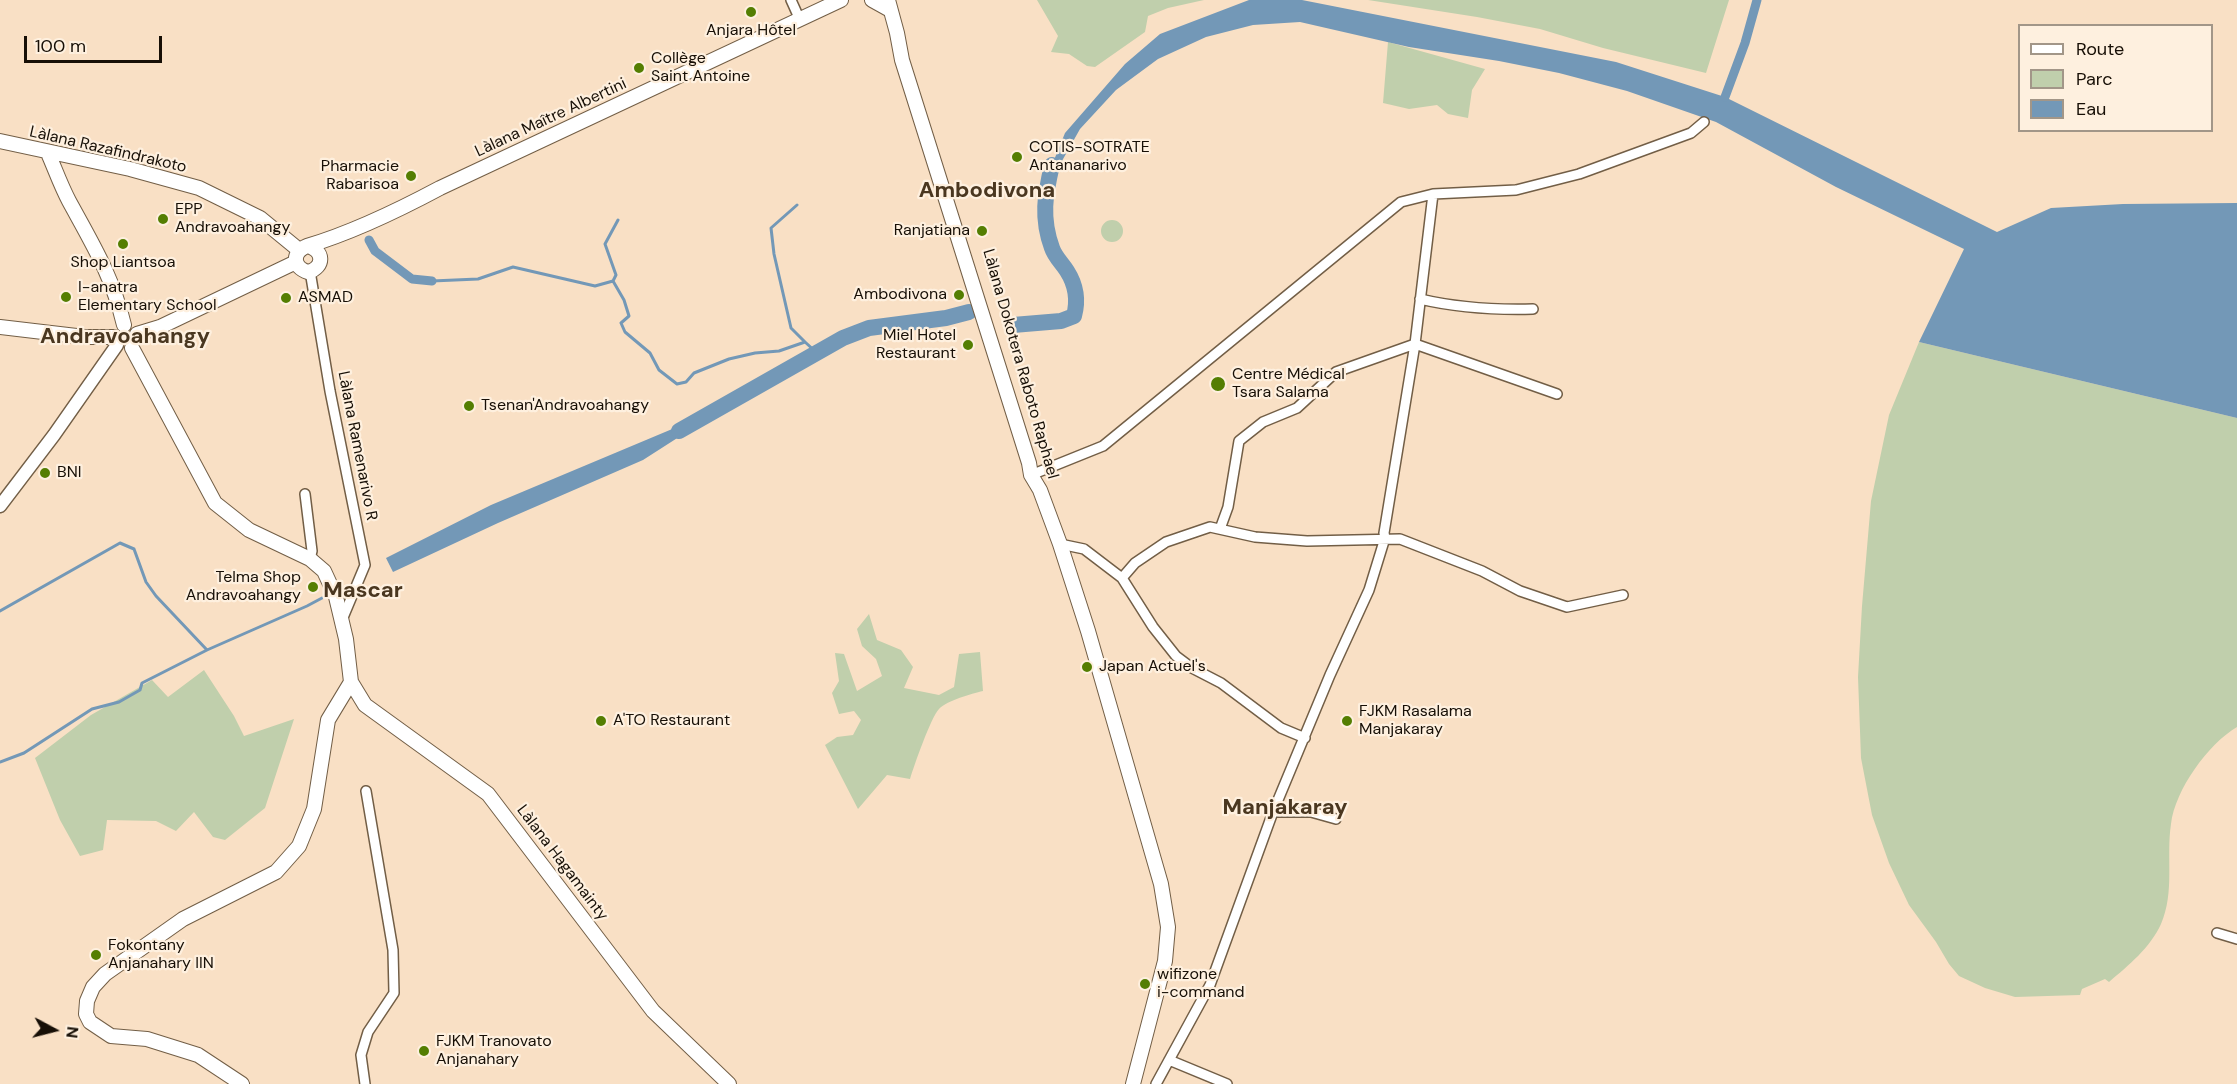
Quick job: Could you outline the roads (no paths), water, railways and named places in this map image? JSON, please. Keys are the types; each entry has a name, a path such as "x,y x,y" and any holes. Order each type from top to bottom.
{"main road":[{"name":"Làlana Maître Albertini","path":"137,334 160,327 300,253 341,236 841,0"},
{"path":"872,0 889,5"},
{"name":"Làlana Dokotera Raboto Raphael","path":"889,5 902,60 956,215 1029,463 1060,544 1112,712 1161,884 1168,927 1165,961 1133,1084"},
{"name":"Làlana Razafindrakoto","path":"0,141 130,169 199,188 260,218 300,253"},
{"path":"48,153 68,199 100,255 117,294 124,325"},
{"name":"Làlana Maître Albertini","path":"320,256 341,236"},
{"path":"317,250 320,256 320,263 316,269 310,272 300,269 300,253 317,250"},
{"path":"0,327 116,341 126,349 136,344 137,334 130,326 118,327 116,341"},
{"path":"132,348 215,503 249,530 310,559 324,572 336,597 346,639 351,682 328,720 314,809 299,846 276,872 183,919 105,974 93,987 87,1001 86,1014 90,1022 111,1036 147,1039 198,1055 242,1084"},
{"name":"Làlana Hagamainty","path":"351,682 365,705 488,794 653,1011 729,1084"}],"street":[{"path":"791,0 800,20"},
{"path":"1035,474 1103,446 1401,202 1433,194 1516,190 1579,174 1691,133 1704,122"},
{"path":"1156,1084 1210,986 1273,812 1330,675 1369,590 1385,538 1415,344 1433,194"},
{"name":"Làlana Ramenarivo R","path":"310,272 330,391 365,565 341,622"},
{"path":"1420,299 1487,310 1533,309"},
{"path":"0,506 60,427 116,341"},
{"path":"1220,529 1227,507 1239,441 1263,422 1297,408 1336,372 1415,344 1557,394"},
{"path":"305,494 312,551 310,559"},
{"path":"1122,578 1135,563 1166,542 1210,527 1255,537 1307,541 1400,539 1482,571 1520,591 1567,607 1623,595"},
{"path":"1060,544 1084,549 1122,578 1153,627 1176,656 1192,668 1221,683 1281,728 1305,738"},
{"path":"365,1084 361,1055 368,1032 394,993 393,950 366,791"},
{"path":"1273,812 1311,812 1336,819"},
{"path":"2217,933 2237,939"},
{"path":"1169,1060 1227,1084"}],"water":[{"path":"1249,0 1302,0 1616,62 1725,97 1997,232 2051,208 2123,204 2237,203 2237,418 1919,342 1964,249 1836,187 1716,122 1627,91 1559,73 1409,47 1300,22 1253,25 1206,37 1158,59 1116,90 1080,129 1058,168 1052,165 1065,133 1125,64 1160,34"},
{"path":"677,427 682,435 643,460 393,572 386,558 491,505"}],"waterway":[{"path":"1725,97 1745,43 1757,0"},
{"path":"1013,325 1061,321 1074,316 1076,305 1074,287 1070,276 1053,251 1046,227 1046,197 1052,165"},
{"path":"797,205 771,228 774,254 791,328 805,342"},
{"path":"618,220 605,244 616,275 613,281 624,300 629,316 621,323 625,332 650,353 659,370 677,384 686,382 694,373 729,359 755,353 779,351 805,342 817,353"},
{"path":"369,240 375,251 412,279 432,281"},
{"path":"432,281 478,279 513,267 595,286 613,281"},
{"path":"679,431 843,338 869,328 946,318 969,312"},
{"path":"0,611 120,543 134,549 146,582 156,596 207,650 322,598"},
{"path":"0,762 24,753 92,709 119,702 140,690 142,683 207,650"}],"place":[{"name":"Anjara Hôtel","path":"751,12"},
{"name":"Collège Saint Antoine","path":"639,68"},
{"name":"COTIS-SOTRATE Antananarivo","path":"1017,157"},
{"name":"Pharmacie Rabarisoa","path":"411,176"},
{"name":"EPP Andravoahangy","path":"163,219"},
{"name":"Ranjatiana","path":"982,231"},
{"name":"Shop Liantsoa","path":"123,244"},
{"name":"Ambodivona","path":"959,295"},
{"name":"I-anatra Elementary School","path":"66,297"},
{"name":"ASMAD","path":"286,298"},
{"name":"Miel Hotel Restaurant","path":"968,345"},
{"name":"Centre Médical Tsara Salama","path":"1218,384"},
{"name":"Tsenan'Andravoahangy","path":"469,406"},
{"name":"BNI","path":"45,473"},
{"name":"Telma Shop Andravoahangy","path":"313,587"},
{"name":"Japan Actuel's","path":"1087,667"},
{"name":"A'TO Restaurant","path":"601,721"},
{"name":"FJKM Rasalama Manjakaray","path":"1347,721"},
{"name":"Fokontany Anjanahary IIN","path":"96,955"},
{"name":"wifizone i-command","path":"1145,984"},
{"name":"FJKM Tranovato Anjanahary","path":"424,1051"}],"district":[{"name":"Ambodivona","path":"987,191"},
{"name":"Andravoahangy","path":"125,337"},
{"name":"Mascar","path":"363,591"},
{"name":"Manjakaray","path":"1285,808"}]}
